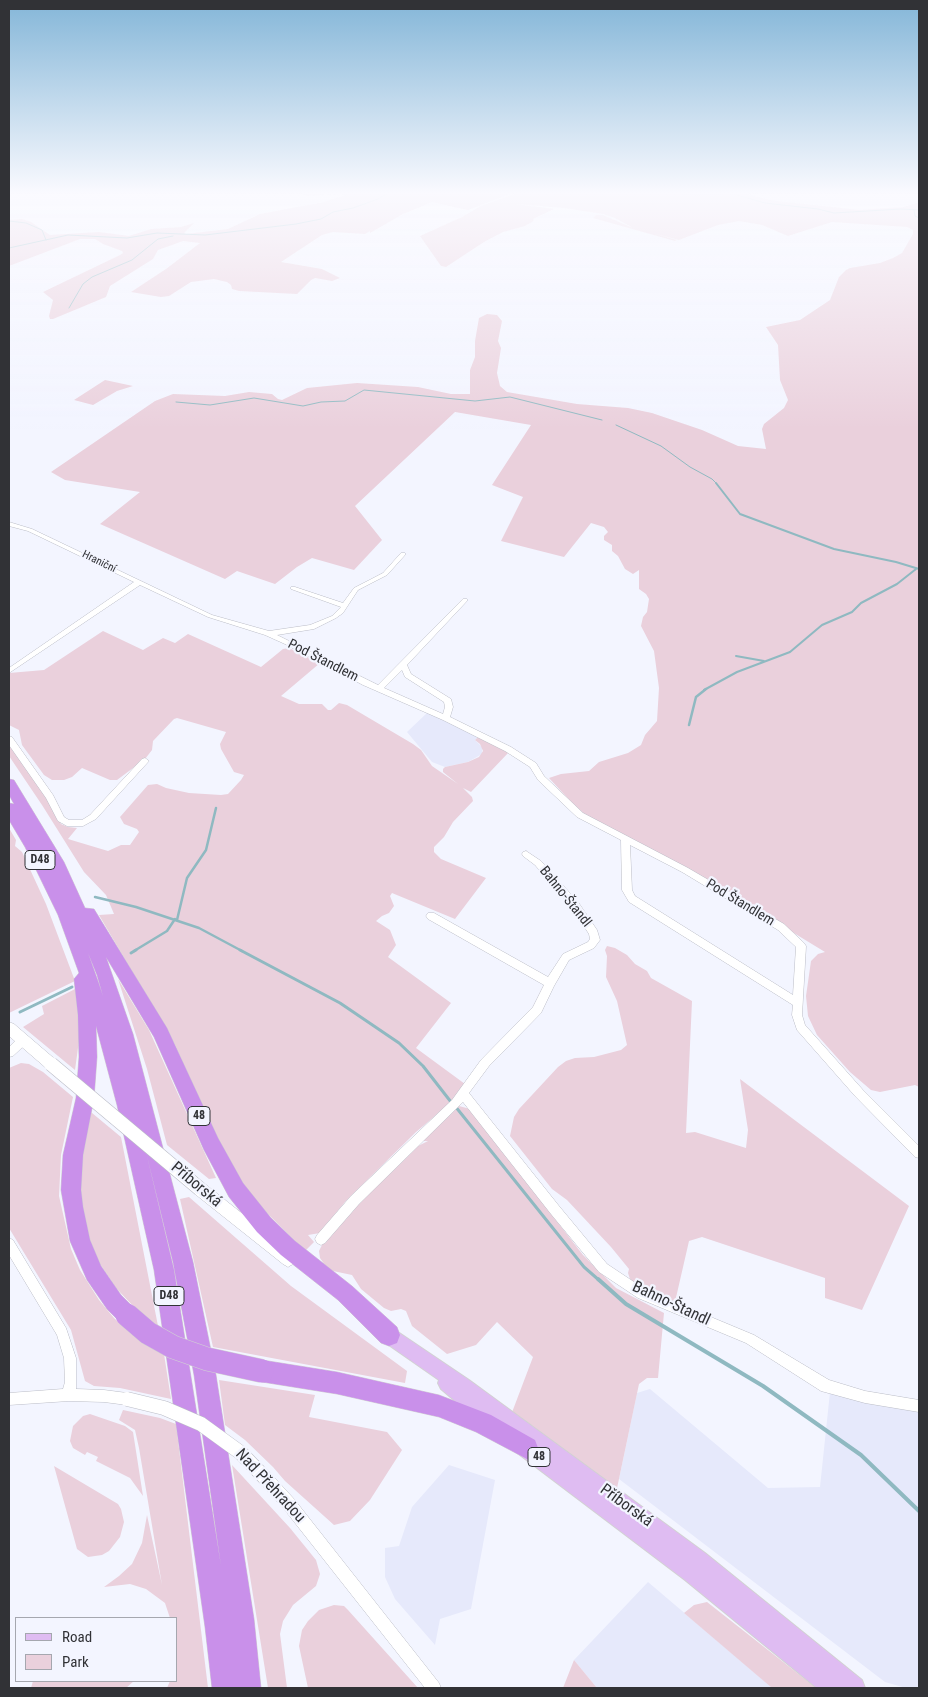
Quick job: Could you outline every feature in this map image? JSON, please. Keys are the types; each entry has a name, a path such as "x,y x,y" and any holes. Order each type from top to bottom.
{"highway":[{"name":"D48","path":"9,784 54,859 87,930 110,992 142,1100 181,1252 205,1375 248,1688"},
{"name":"D48","path":"9,808 32,845 66,914 109,1040 164,1270 218,1627 225,1688"},
{"name":"48","path":"54,859 161,1033 212,1144 236,1190 264,1225 288,1248 345,1293 389,1335"},
{"path":"66,914 81,971 88,1040 85,1098 72,1164 73,1207 80,1241 94,1273 126,1315 148,1333 173,1347 207,1359 262,1372 337,1383 439,1406 483,1424 527,1448"}],"main road":[{"name":"Příborská","path":"9,1028 264,1241 389,1335 527,1448 692,1573 834,1688"},
{"name":"Příborská","path":"389,1335 463,1386 683,1548 854,1688"}],"street":[{"name":"Hraniční","path":"9,524 30,530 187,605"},
{"name":"Pod Štandlem","path":"268,633 312,627 334,618 341,612 356,589 385,574 403,554"},
{"path":"9,671 139,582"},
{"path":"293,588 345,606"},
{"path":"379,688 465,600"},
{"name":"Pod Štandlem","path":"187,605 210,616 268,633 508,749 533,765 541,778 580,815 685,870 792,936 801,946 797,1015 801,1027 919,1153"},
{"path":"403,665 408,675 448,701 449,707 446,718"},
{"path":"9,739 50,797 61,819 67,823 83,823 93,817 145,761"},
{"path":"626,839 627,890 632,899 798,1003"},
{"name":"Bahno-Štandl","path":"321,1239 355,1200 457,1101 485,1063 537,1010 550,983 566,957 591,945 595,940 594,933 575,905 549,874 526,854"},
{"path":"432,916 550,983"},
{"path":"9,1053 23,1040"},
{"name":"Bahno-Štandl","path":"457,1101 555,1210 603,1268 642,1294 750,1339 826,1386 865,1397 919,1406"},
{"path":"9,1244 62,1332 70,1358 71,1382 69,1395"},
{"name":"Nad Přehradou","path":"9,1399 69,1395 104,1396 127,1399 164,1408 201,1424 241,1453 290,1504 434,1688"}],"shaded area":[{"path":"428,712 478,737 475,740 482,747 482,754 468,762 445,767 432,762 407,732"},
{"path":"650,1389 768,1488 820,1487 830,1392 919,1410 919,1687 906,1688 885,1682 619,1479 637,1393"},
{"path":"449,1465 495,1480 471,1609 440,1619 435,1645 395,1599 385,1577 385,1548 399,1546 412,1507"},
{"path":"648,1582 772,1688 597,1688 574,1660"}],"green space":[{"path":"86,271 134,271 110,286 106,297 53,319 50,319 49,316 53,300 43,292"},
{"path":"163,271 326,271 340,278 332,281 315,278 297,294 239,291 232,289 231,285 227,282 214,279 191,282 169,296 161,297 131,292"},
{"path":"845,271 919,271 919,1087 915,1085 880,1092 871,1090 850,1072 817,1035 808,1016 806,996 811,961 818,954 825,952 697,874 585,817 549,778 561,774 589,771 599,762 628,753 641,745 645,735 657,721 659,688 654,651 641,626 643,617 647,612 649,599 639,589 639,570 633,574 625,569 618,556 612,551 612,545 604,540 604,536 608,532 604,527 591,523 564,557 501,541 523,497 492,485 531,425 455,412 355,506 382,540 354,570 312,558 275,584 237,571 225,579 100,524 140,492 65,480 51,472 155,401 173,394 225,396 249,392 272,394 282,400 307,388 357,383 418,387 451,394 470,394 470,370 475,357 475,341 479,318 487,314 497,315 502,321 498,341 501,348 497,373 500,386 507,392 577,404 628,408 652,413 702,430 738,446 766,449 762,429 764,424 784,408 788,400 780,380 778,345 766,327 800,320 830,300 839,277"},
{"path":"105,380 133,386 117,391 93,405 74,400"},
{"path":"103,631 143,650 163,638 175,643 188,634 261,667 283,649 289,648 320,663 281,696 299,704 322,704 328,710 331,710 339,703 347,705 413,744 421,750 432,766 458,784 443,772 443,769 479,757 483,751 480,744 475,740 478,737 509,752 471,792 463,788 472,797 473,801 453,822 444,837 434,847 434,852 441,859 486,878 455,919 392,893 390,896 394,906 389,913 376,921 390,930 396,945 388,957 451,1003 416,1048 465,1084 453,1101 416,1132 345,1202 320,1233 308,1235 314,1242 305,1251 256,1202 235,1173 210,1124 175,1045 99,915 114,914 106,895 84,872 9,756 9,743 52,805 61,824 77,828 68,839 108,851 121,845 130,845 139,832 137,829 124,824 120,817 148,785 157,784 189,793 221,795 228,794 241,780 244,775 234,772 221,749 220,744 226,732 177,718 153,741 152,750 145,759 117,780 110,780 82,768 72,777 64,780 52,780 44,775 22,745 19,730 9,725 9,673 44,670"},
{"path":"9,828 16,840 15,846 22,852 46,904 75,981 9,1013"},
{"path":"607,946 627,955 635,964 647,971 651,978 692,1001 686,1133 695,1132 746,1148 748,1130 740,1079 909,1206 862,1310 825,1298 825,1278 702,1237 689,1241 675,1302 631,1282 628,1273 629,1269 611,1247 567,1200 552,1189 510,1136 514,1117 519,1109 558,1067 566,1061 575,1058 594,1057 621,1050 627,1045 617,1001 606,977 607,956 605,950"},
{"path":"118,979 149,1030 216,1178 209,1179 167,1145 147,1069"},
{"path":"77,988 82,1018 75,1070 23,1027 44,1014 42,1006"},
{"path":"21,1063 29,1064 43,1072 73,1097 61,1155 59,1196 71,1249 80,1270 99,1300 114,1318 130,1333 164,1354 171,1399 120,1388 94,1386 85,1381 71,1330 9,1228 9,1068"},
{"path":"459,1106 470,1109 583,1255 616,1288 664,1313 658,1378 647,1378 639,1384 616,1493 511,1415 533,1357 497,1322 476,1345 447,1354 412,1326 406,1311 401,1309 391,1311 384,1308 361,1289 352,1275 327,1268 320,1258 319,1251 323,1243 373,1185 412,1149 428,1141 423,1141 415,1146 417,1141"},
{"path":"86,1108 121,1137 158,1326 134,1307 116,1288 90,1249 78,1195"},
{"path":"189,1197 291,1286 407,1371 405,1383 213,1347 180,1199"},
{"path":"219,1380 315,1395 309,1417 387,1432 402,1450 370,1500 350,1521 334,1525 285,1481 245,1440 225,1425"},
{"path":"123,1410 160,1418 176,1424 208,1688 167,1688 170,1682 178,1682 178,1617 170,1617 165,1603 146,1589 130,1584 104,1587 132,1564 142,1543 147,1515 162,1585 135,1430 119,1420"},
{"path":"90,1414 125,1426 133,1432 143,1496 130,1478 96,1461 98,1457 87,1452 85,1455 73,1448 70,1441 73,1426 83,1416"},
{"path":"232,1465 290,1528 316,1560 320,1574 316,1586 293,1605 283,1621 280,1634 287,1688 268,1688"},
{"path":"54,1466 118,1504 124,1522 120,1537 109,1551 102,1555 88,1557 77,1549"},
{"path":"707,1602 817,1688 772,1688 684,1613 694,1605"},
{"path":"334,1605 344,1606 418,1688 308,1688 299,1646 302,1630 319,1610"},
{"path":"574,1660 597,1688 563,1688"},
{"path":"33,1682 133,1682 126,1688 31,1688"}],"waterway":[{"path":"69,308 83,284 92,277 106,271"},
{"path":"176,402 210,405 254,398 303,406 321,402 345,401 364,390 475,401 510,397 602,420"},
{"path":"616,425 661,446 716,483"},
{"path":"716,483 740,514 834,549 896,562 919,569"},
{"path":"704,690 737,672 790,652 822,625 852,612 861,603 897,584 916,569"},
{"path":"736,656 764,661"},
{"path":"689,725 696,697 706,689"},
{"path":"177,920 187,878 206,850 216,808"},
{"path":"95,897 136,907 174,920"},
{"path":"134,951 167,931 174,920"},
{"path":"174,920 199,928 242,951"},
{"path":"131,953 136,950"},
{"path":"240,950 340,1003 399,1043 423,1066 451,1102"},
{"path":"20,1012 72,987"},
{"path":"455,1106 584,1267 600,1281"},
{"path":"598,1279 626,1304 763,1386 861,1455 919,1511"}]}
